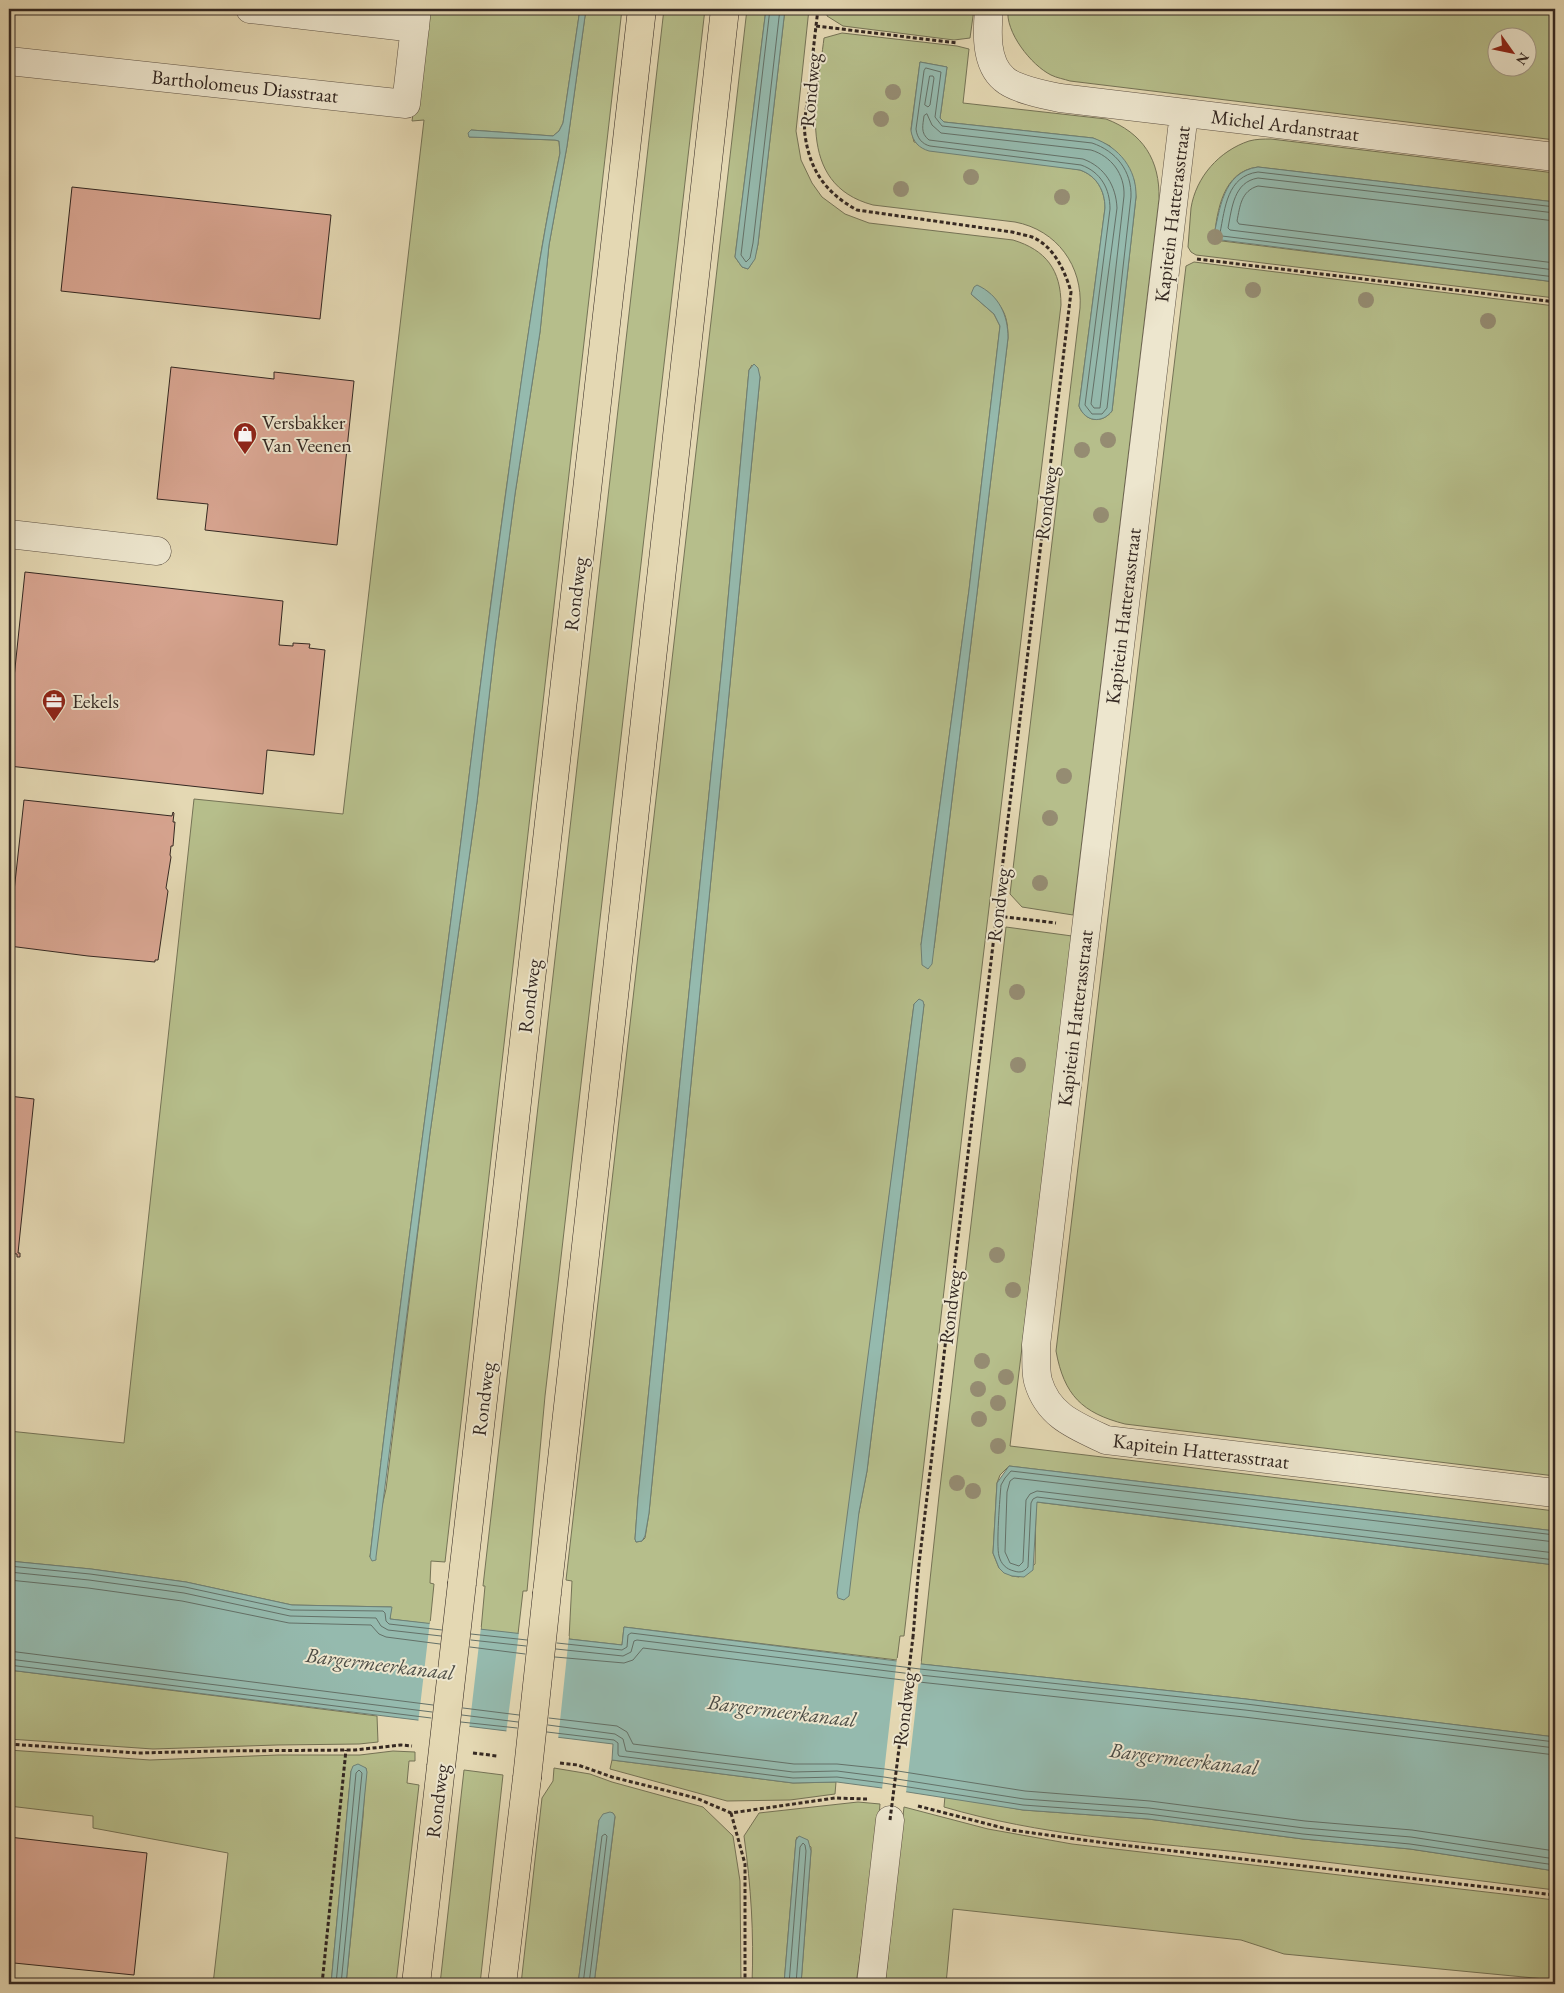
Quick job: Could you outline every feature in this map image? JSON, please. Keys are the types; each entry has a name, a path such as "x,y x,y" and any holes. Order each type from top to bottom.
{"main road":[{"name":"Rondweg","path":"416,1984 642,9"},
{"path":"502,1984 527,1778 725,9"}],"street":[{"name":"Bartholomeus Diasstraat","path":"9,61 406,104 416,18 250,9"},
{"name":"Michel Ardanstraat","path":"989,9 987,30 992,63 1004,80 1033,92 1060,98 1555,157"},
{"name":"Kapitein Hatterasstraat","path":"1184,113 1036,1346 1038,1380 1049,1405 1071,1424 1106,1440 1555,1493"},
{"path":"9,534 157,551"},
{"path":"871,1984 888,1805"}],"path":[{"name":"Rondweg","path":"818,9 805,134 812,162 817,174 826,187 842,202 857,210 1012,232 1034,238 1051,251 1066,272 1071,292 920,1554 913,1637 888,1805"},
{"path":"816,26 968,44 988,42"},
{"path":"1166,256 1555,302"},
{"path":"996,916 1086,927"},
{"path":"9,1744 138,1754 346,1750 322,1984"},
{"path":"745,1984 744,1864 731,1813 835,1798 888,1805"},
{"path":"916,1805 1011,1830 1112,1844 1555,1895"}],"green space":[{"path":"428,9 580,9 563,123 559,131 553,136 471,130 469,137 555,140 559,141 560,153 537,279 504,504 392,1368 370,1557 386,1489 430,1133 477,802 515,494 540,332 549,245 567,146 586,9 622,9 445,1562 431,1561 430,1583 434,1584 430,1624 390,1619 391,1607 292,1605 186,1582 91,1569 9,1561 9,1431 124,1443 194,799 343,814 424,120 412,121"},
{"path":"664,9 705,9 545,1396 527,1591 523,1591 518,1634 481,1630 485,1586 483,1586"},
{"path":"747,9 766,9 735,257 742,267 748,269 758,244 785,9 809,9 796,131 801,160 812,183 822,197 845,214 869,223 1013,240 1025,244 1043,256 1055,272 1061,305 904,1636 900,1636 897,1660 624,1627 622,1645 569,1639 572,1581 566,1580","holes":["987,291 1004,312 1008,338 934,948 921,945 969,590 1000,326 994,314 971,294","752,365 760,377 649,1513 645,1538 642,1541 636,1542 638,1498 722,665 749,370","914,1004 924,1004 867,1471 838,1596"]},
{"path":"828,9 974,9 970,38 954,40 843,26 827,16"},
{"path":"1008,9 1555,9 1555,140 1070,81 1051,75 1035,64 1021,47 1011,28"},
{"path":"842,33 969,49 963,103 1106,119 1130,132 1139,140 1147,150 1156,172 1159,185 1159,199 1073,915 1022,907 1010,894 1080,308 1077,278 1072,264 1055,242 1030,226 1015,222 873,205 848,194 831,178 821,159 816,136 818,86 824,38","holes":["920,62 947,67 940,118 944,122 1093,138 1110,146 1134,180 1136,197 1112,411 1103,418 1089,418 1079,406 1105,208 1102,190 1091,176 1080,170 914,142 911,129"]},
{"path":"1271,139 1555,173 1555,202 1258,167 1246,170 1229,184 1217,216 1214,240 1555,282 1555,298 1196,255 1191,252 1188,247 1191,208 1198,186 1204,176 1219,158 1238,145 1252,140"},
{"path":"1194,262 1555,306 1555,1476 1125,1424 1110,1420 1086,1408 1070,1391 1059,1366 1056,1351 1186,266"},
{"path":"1006,927 1072,936 1010,1446 1555,1511 1555,1531 1009,1466 1000,1475 997,1483 993,1553 999,1568 1012,1576 1019,1577 1035,1564 1036,1502 1555,1565 1555,1737 1246,1699 921,1664"},
{"path":"9,1670 377,1716 378,1742 153,1749 9,1739"},
{"path":"9,1750 150,1760 278,1755 360,1755 393,1751 415,1752 415,1761 409,1761 407,1783 419,1785 396,1984 346,1984 363,1817 366,1768 351,1771 331,1984 213,1984 228,1853 93,1828 93,1816 9,1806"},
{"path":"612,1760 793,1783 836,1782 835,1794 790,1800 727,1801 610,1769"},
{"path":"554,1768 590,1774 612,1782 703,1807 733,1836 740,1881 741,1984 594,1984 615,1817 613,1813 599,1820 578,1984 521,1984 542,1798 553,1781"},
{"path":"464,1770 503,1775 480,1984 440,1984"},
{"path":"945,1796 1023,1810 1148,1819 1303,1839 1410,1849 1555,1871 1555,1890 1053,1831 980,1817 944,1807"},
{"path":"858,1802 880,1804 856,1984 801,1984 811,1847 797,1837 784,1984 752,1984 751,1910 744,1836 759,1813"},
{"path":"904,1807 988,1829 1072,1844 1555,1900 1555,1980 1284,1954 1241,1940 953,1909 946,1984 885,1984"}],"water":[{"path":"580,9 586,9 567,146 549,245 540,332 515,494 477,802 430,1133 376,1560 372,1561 370,1557 392,1368 499,541 533,303 560,153 559,141 555,140 469,137 468,133 471,130 553,136 559,131 563,123"},
{"path":"766,9 785,9 758,244 755,259 748,269 742,267 735,257"},
{"path":"920,62 947,67 940,118 944,122 1093,138 1111,147 1125,160 1130,168 1136,187 1136,197 1112,411 1103,418 1089,418 1079,406 1105,208 1102,190 1091,176 1080,170 929,151 919,146 913,138 911,131"},
{"path":"1258,167 1555,202 1555,282 1213,239 1221,205 1230,184 1246,170"},
{"path":"977,285 991,294 1001,307 1006,321 1008,338 932,964 928,969 922,965 921,945 969,590 1000,326 994,314 971,294"},
{"path":"754,364 758,368 760,377 649,1513 645,1536 642,1541 636,1542 638,1498 722,665 749,370"},
{"path":"919,999 923,1001 924,1005 867,1471 859,1512 849,1596 844,1600 838,1598 837,1593 914,1004"},
{"path":"1009,1466 1555,1531 1555,1565 1037,1502 1033,1570 1024,1577 1012,1576 1004,1573 999,1568 993,1553 997,1483"},
{"name":"Bargermeerkanaal","path":"9,1561 91,1569 186,1582 292,1605 392,1607 390,1619 622,1645 624,1627 921,1664 1246,1699 1555,1737 1555,1871 1410,1849 1303,1839 1148,1819 1023,1810 837,1782 793,1783 612,1760 613,1744 9,1670"},
{"path":"358,1764 366,1768 367,1772 346,1984 331,1984 351,1771 353,1766"},
{"path":"610,1812 615,1816 594,1984 578,1984 599,1820 603,1814"},
{"path":"799,1836 808,1840 811,1851 801,1984 784,1984 796,1840"}],"pier":[{"path":"430,1621 481,1627 469,1730 418,1724"},
{"path":"519,1632 569,1636 558,1740 506,1734"},
{"path":"897,1658 921,1661 906,1793 882,1790"}],"building":[{"path":"72,187 331,215 320,319 61,291"},
{"path":"171,367 274,379 274,372 354,381 337,545 205,530 208,504 157,499"},
{"path":"25,572 283,601 279,645 293,646 293,643 310,644 309,648 325,650 314,755 267,750 263,794 9,766 9,726"},
{"path":"24,800 172,816 174,813 173,846 171,846 166,888 168,891 158,960 155,960 155,962 88,956 9,946 9,928"},
{"path":"9,1096 34,1099 18,1253 20,1253 20,1257 17,1257 17,1254 9,1253"},
{"path":"9,1837 147,1853 134,1975 14,1963 12,1984 9,1984"}],"place":[{"name":"Versbakker Van Veenen","path":"245,455"},
{"name":"Eekels","path":"54,722"}]}
